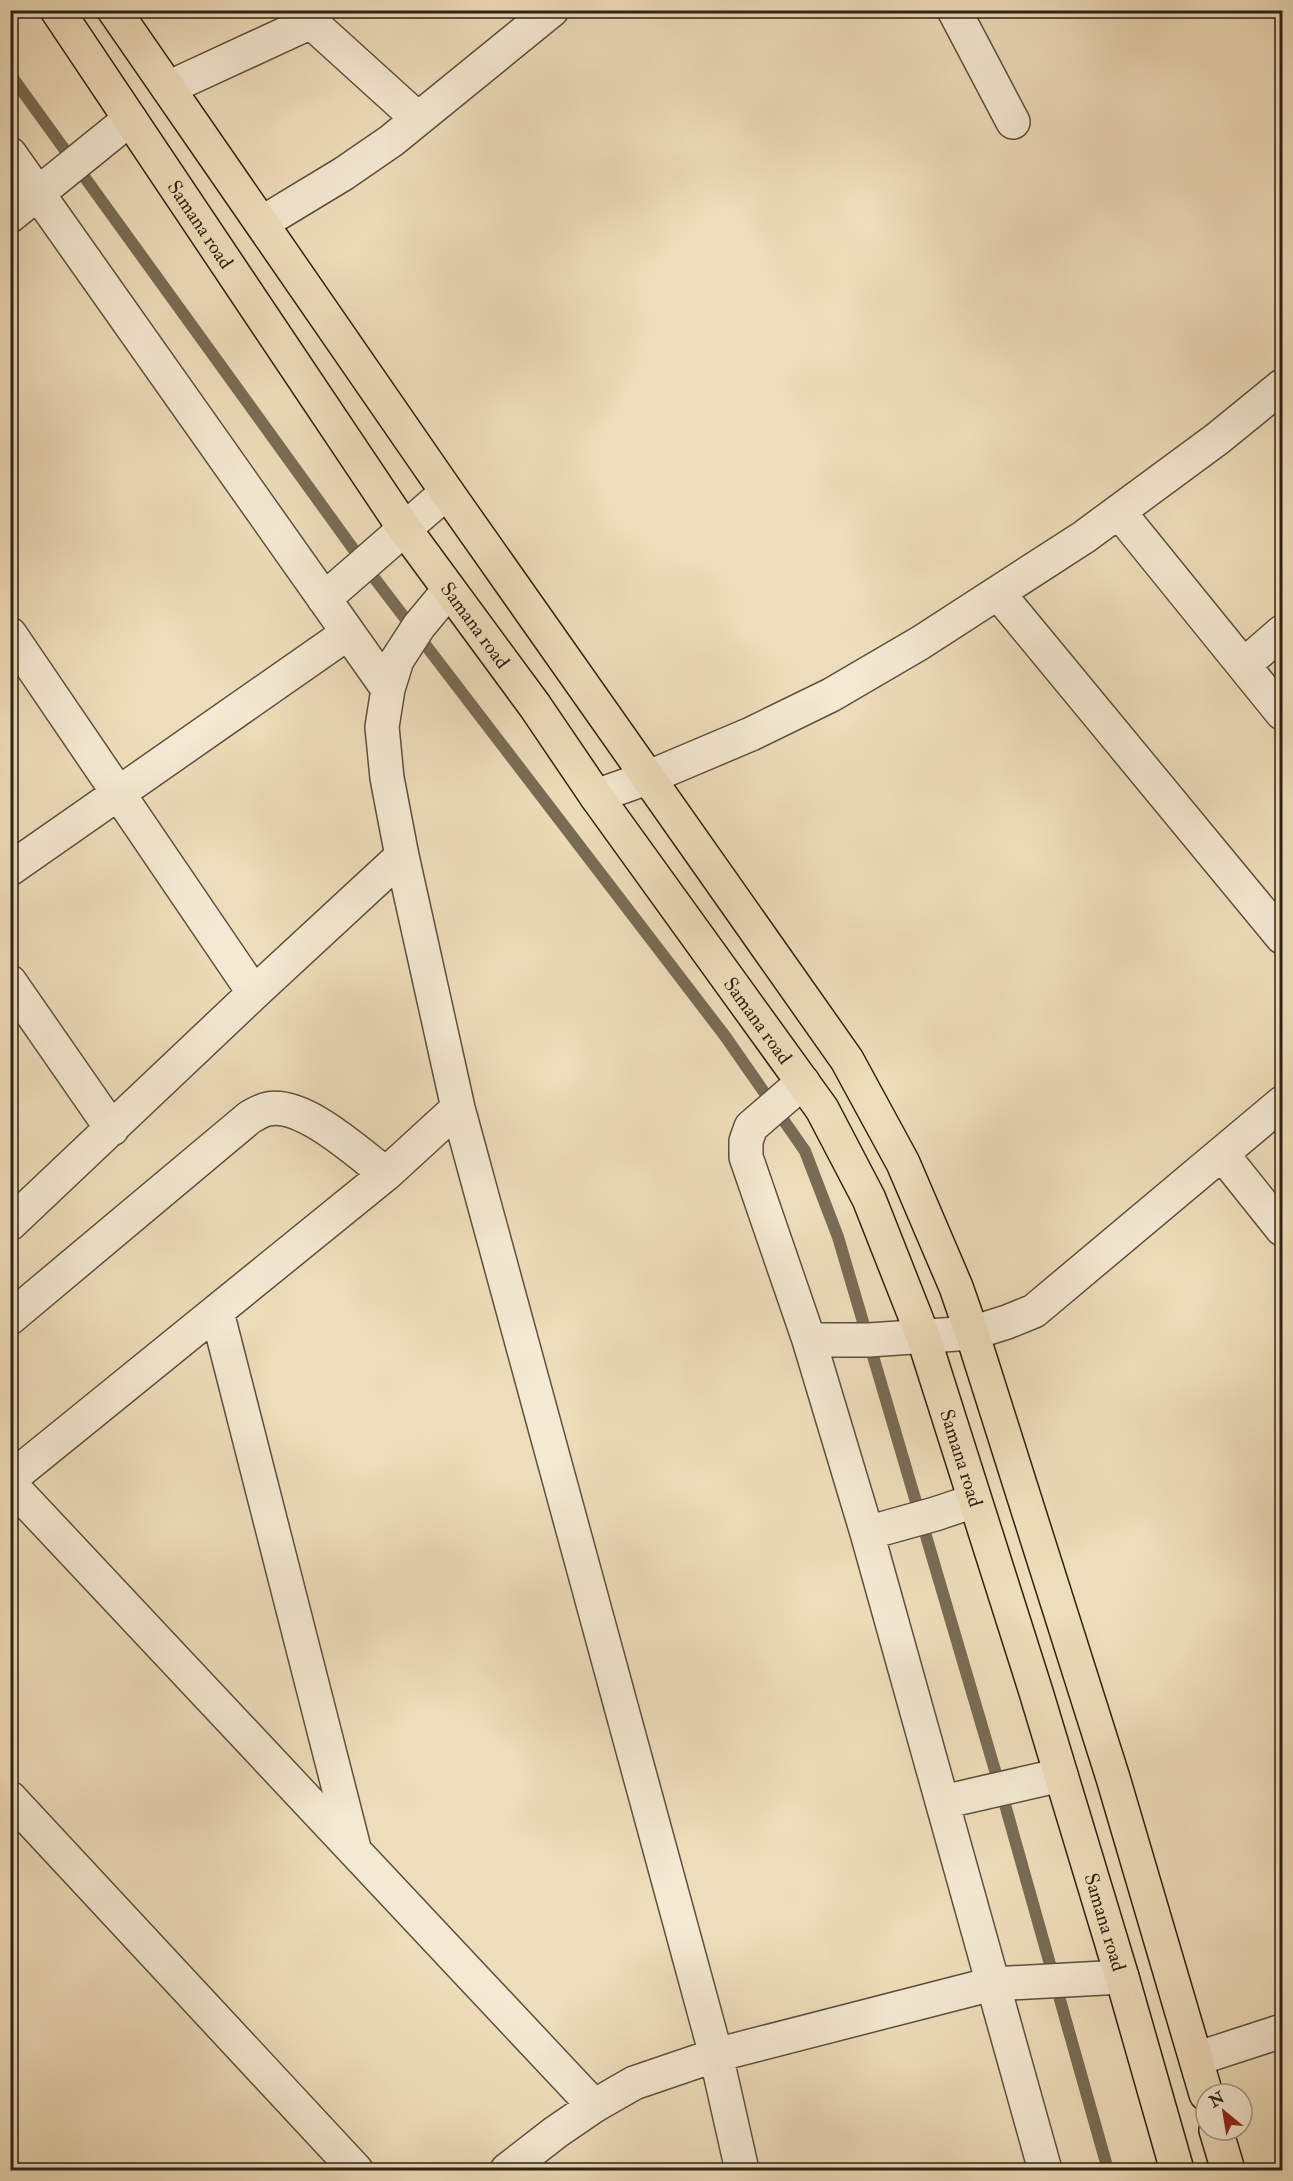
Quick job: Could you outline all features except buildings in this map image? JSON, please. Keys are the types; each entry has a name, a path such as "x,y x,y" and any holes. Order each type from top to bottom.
{"main road":[{"name":"Samana road","path":"57,10 404,528 822,1109 869,1198 923,1336 1036,1692 1122,1977 1177,2170"},
{"path":"114,10 447,492 847,1060 903,1163 956,1287 972,1333 1113,1778 1203,2082"},
{"path":"1220,2142 1228,2170"}],"street":[{"path":"954,10 1013,122"},
{"path":"168,88 308,16 418,119"},
{"path":"262,224 391,141 534,16"},
{"path":"10,216 130,119"},
{"path":"10,154 348,633 392,674"},
{"path":"596,796 647,778 751,734 831,695 920,643 1084,537 1217,439 1282,386"},
{"path":"324,598 447,492"},
{"path":"1119,512 1282,713"},
{"path":"449,590 419,626 392,674 382,727 387,778 458,1108 716,2055 742,2170"},
{"path":"998,593 1282,937"},
{"path":"1244,665 1282,632"},
{"path":"10,869 348,633"},
{"path":"10,634 254,993"},
{"path":"10,1224 402,855"},
{"path":"10,982 112,1129"},
{"path":"803,1082 761,1118 746,1141 746,1157 823,1340 867,1533 973,1794 992,1984 1045,2170"},
{"path":"823,1340 869,1340 972,1333 1008,1323 1034,1311 1282,1103"},
{"path":"10,1479 386,1174 458,1108"},
{"path":"10,1317 250,1117 269,1109 293,1110 314,1120 386,1174"},
{"path":"1221,1154 1282,1229"},
{"path":"217,1312 355,1852"},
{"path":"10,1485 594,2106"},
{"path":"867,1533 974,1501"},
{"path":"973,1794 1061,1775"},
{"path":"10,1798 357,2170"},
{"path":"507,2170 556,2132 594,2106 634,2083 716,2055 992,1984 1122,1977"},
{"path":"1196,2059 1282,2031"}],"waterway":[{"path":"10,74 375,579 725,1036 805,1151 838,1237 1004,1801 1108,2170"}]}
